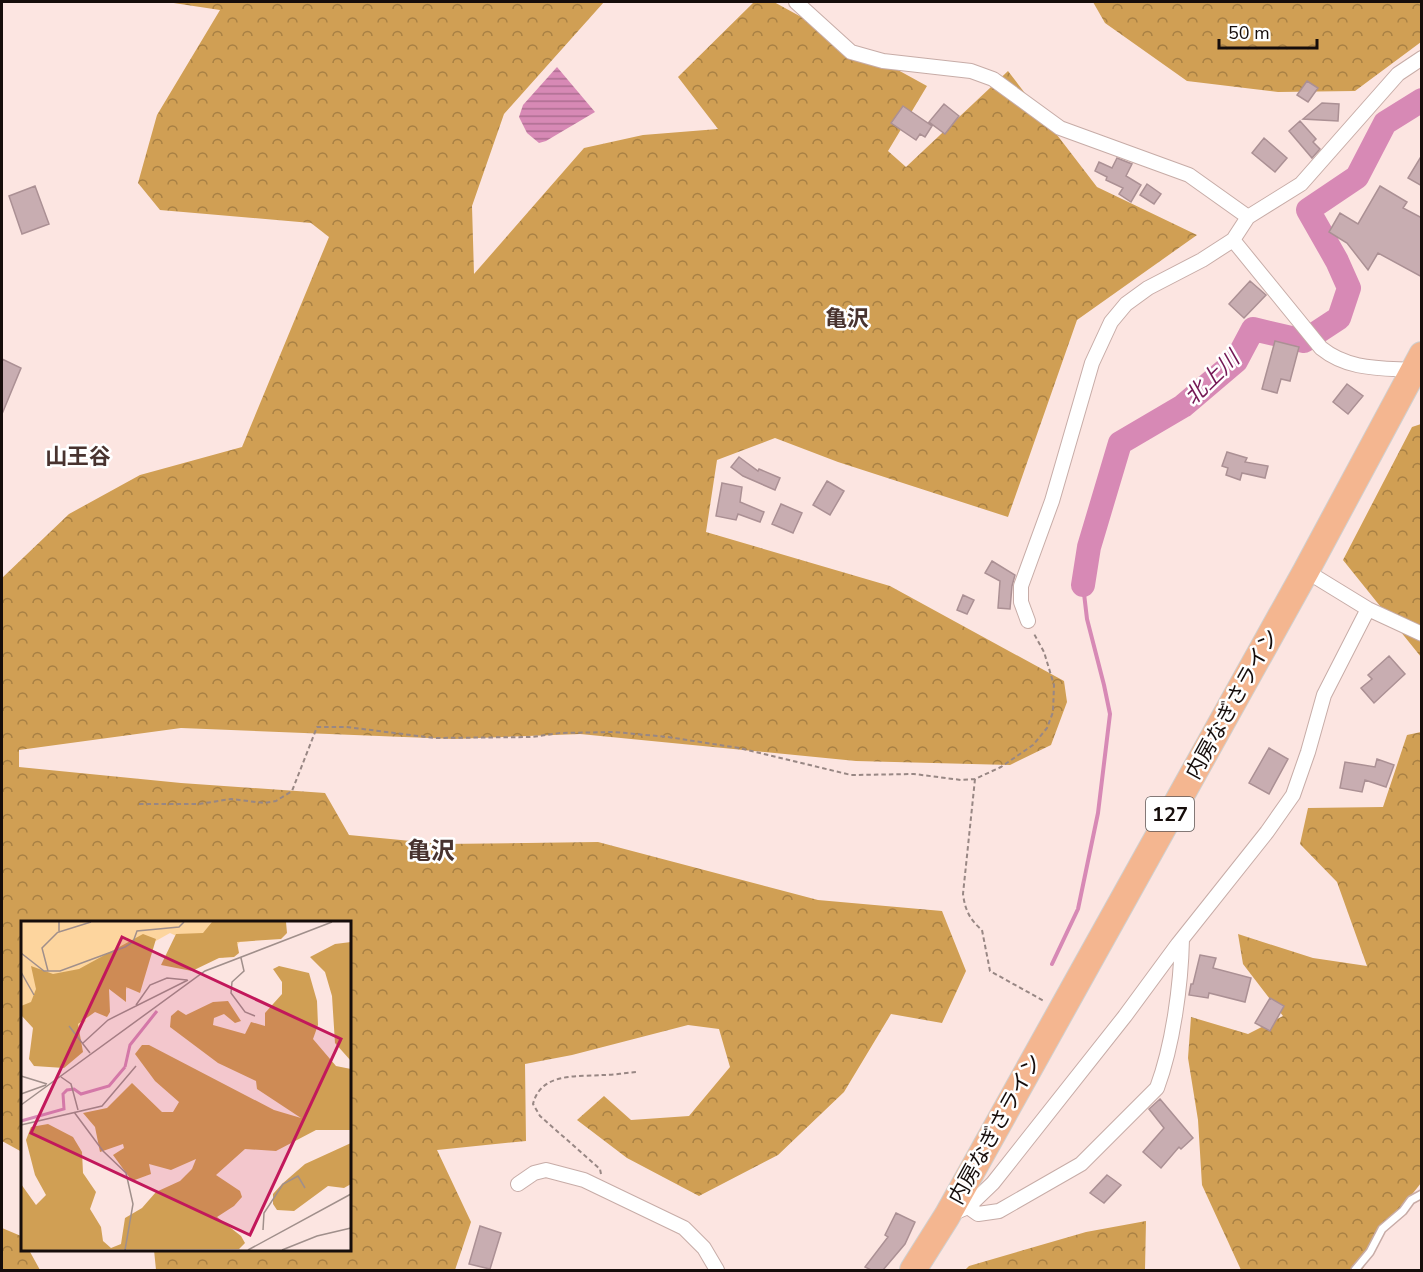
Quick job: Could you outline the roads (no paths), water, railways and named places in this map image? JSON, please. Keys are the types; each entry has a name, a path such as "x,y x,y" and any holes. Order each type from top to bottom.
{"highway":[{"name":"内房なぎさライン","path":"913,1270 958,1211 1061,1009 1306,571 1417,363"}],"street":[{"path":"796,2 851,52 883,62 971,71 993,78 1060,128 1190,175 1248,217"},
{"path":"1028,621 1021,602 1021,586 1052,501 1092,363 1111,322 1126,304 1148,288 1202,260 1233,240 1248,217 1301,184 1398,74 1422,58"},
{"path":"1233,240 1321,348 1333,358 1361,368 1417,363"},
{"path":"1306,571 1368,609 1422,634"},
{"path":"958,1211 993,1183 1125,1016 1293,795 1324,695 1368,609"},
{"path":"958,1211 978,1214 999,1211 1081,1164 1157,1088 1169,1044 1181,968 1182,939"},
{"path":"518,1184 534,1173 546,1170 584,1180 684,1228 704,1248 717,1270"}],"lane":[{"path":"1355,1270 1370,1252 1382,1229 1411,1200 1422,1194"}],"waterway":[{"name":"北上川","path":"1083,585 1089,547 1120,443 1183,406 1236,361 1253,329 1304,341 1339,318 1349,288 1337,261 1308,210 1357,177 1385,123 1422,100"},
{"path":"1052,964 1078,909 1098,813 1110,714 1087,619 1083,585"}],"district":[{"name":"亀沢","path":"847,319"},
{"name":"山王谷","path":"78,457"},
{"name":"亀沢","path":"431,851"}]}
